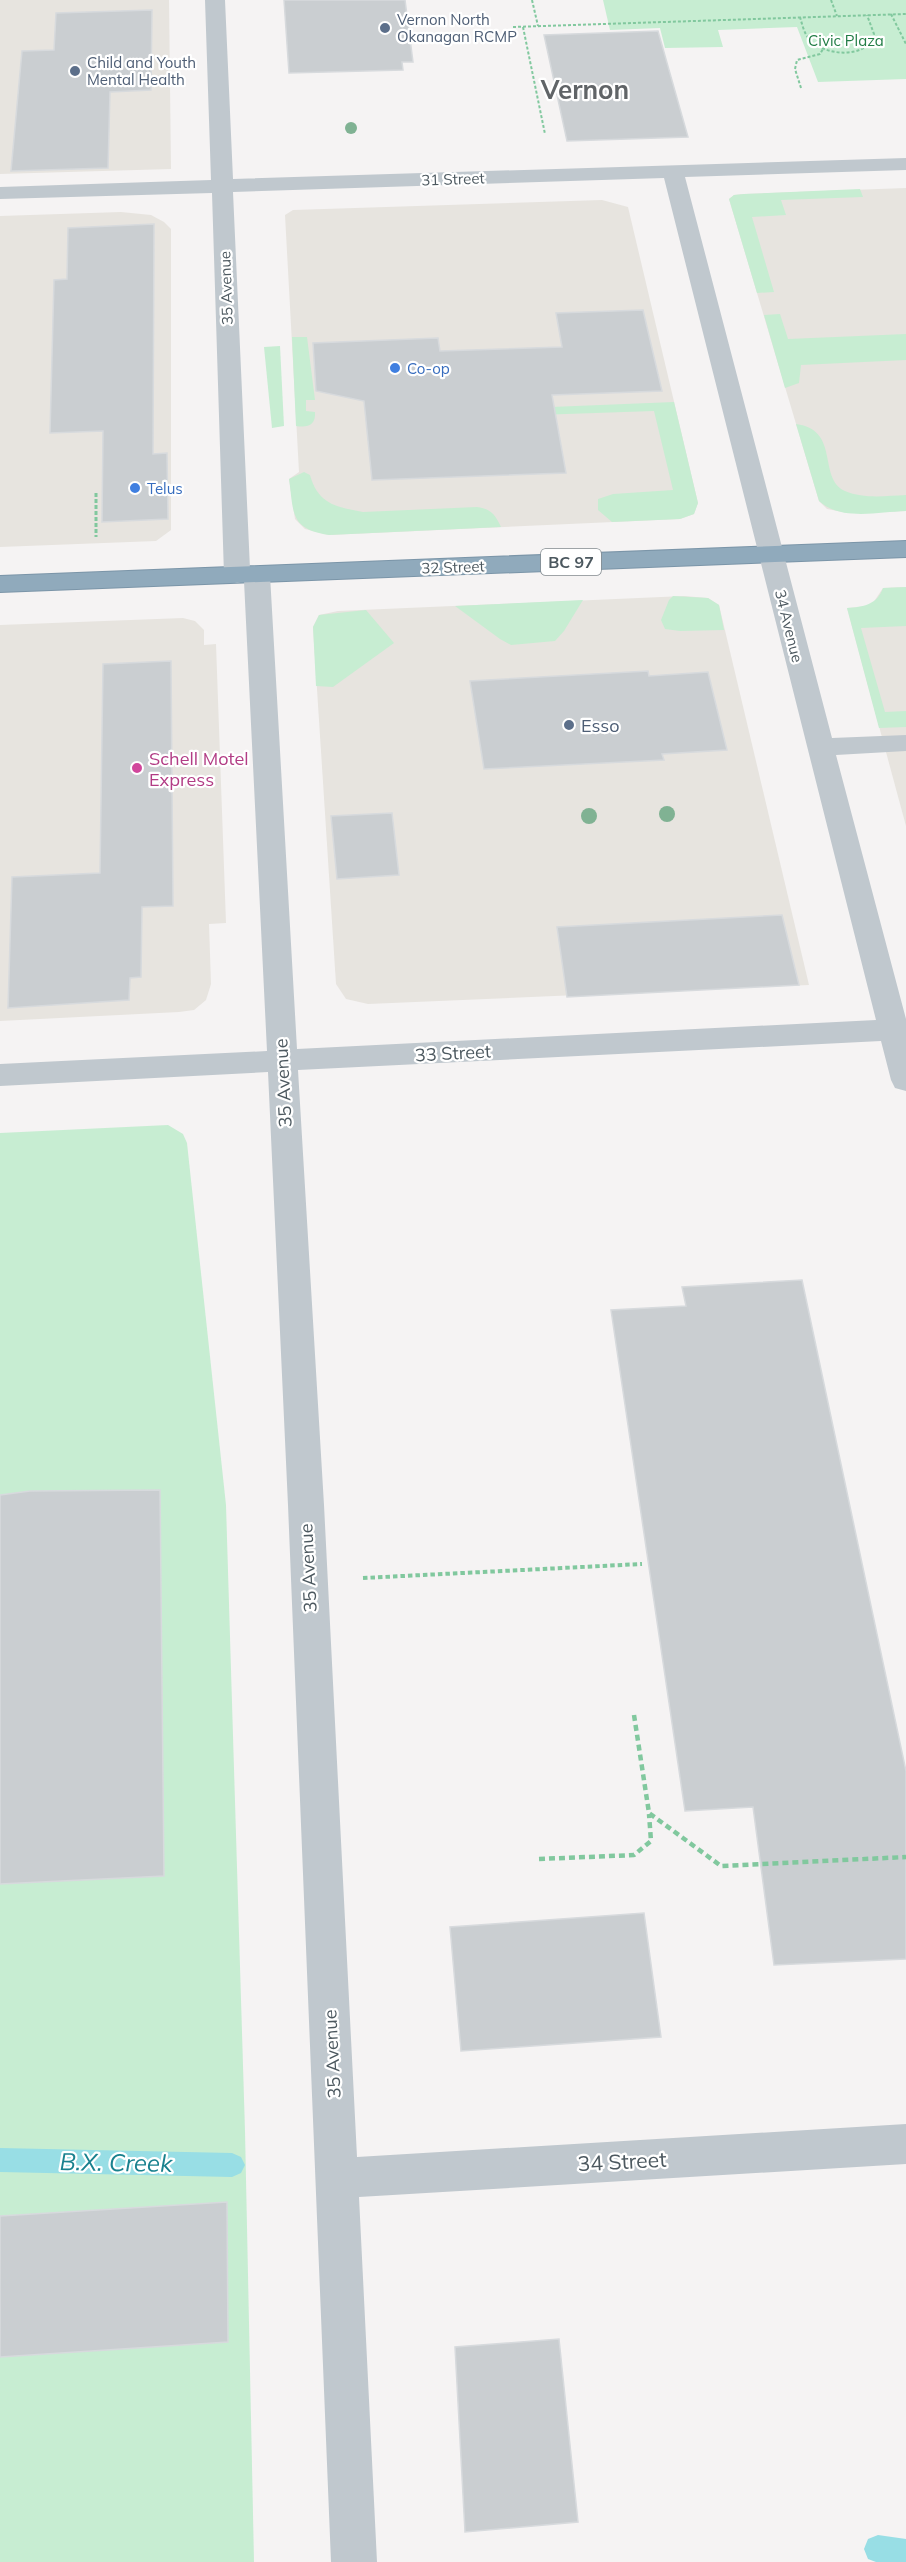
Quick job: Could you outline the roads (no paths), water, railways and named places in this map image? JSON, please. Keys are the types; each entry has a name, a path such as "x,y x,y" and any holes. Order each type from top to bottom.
{"highway":[{"name":"32 Street","path":"0,584 906,549"}],"street":[{"name":"35 Avenue","path":"215,0 222,187 281,1062 306,1505 354,2562"},
{"name":"31 Street","path":"0,193 906,164"},
{"name":"34 Avenue","path":"673,172 820,747 900,1029 906,1080"},
{"path":"820,747 906,743"},
{"name":"33 Street","path":"0,1075 900,1029"},
{"name":"34 Street","path":"338,2178 906,2144"}],"waterway":[{"name":"B.X. Creek","path":"0,2160 232,2165"},
{"name":"B.X. Creek","path":"878,2549 906,2553"}],"place":[{"name":"Vernon North Okanagan RCMP","path":"385,28"},
{"name":"Child and Youth Mental Health","path":"75,71"},
{"name":"Co-op","path":"395,368"},
{"name":"Telus","path":"135,488"},
{"name":"Esso","path":"569,725"},
{"name":"Schell Motel Express","path":"137,768"}],"district":[{"name":"Vernon","path":"585,89"}],"park label":[{"name":"Civic Plaza","path":"846,40"}]}
